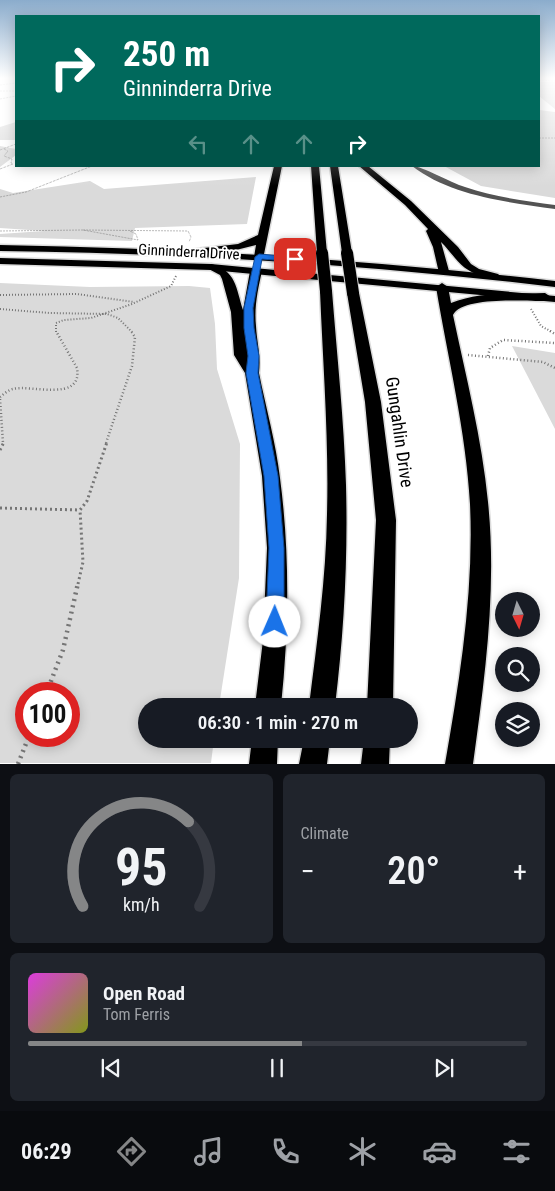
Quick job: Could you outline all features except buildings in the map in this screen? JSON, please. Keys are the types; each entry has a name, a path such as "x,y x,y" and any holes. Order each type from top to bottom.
{"highway":[{"path":"259,257 278,167"},
{"path":"315,167 326,291 336,453 333,599 323,698"},
{"name":"Gungahlin Drive","path":"334,167 353,293 374,411 386,520 380,698"},
{"path":"364,167 428,222 467,266 475,271 494,276"},
{"path":"428,222 438,247 443,271"},
{"path":"190,248 245,246 255,243 263,237"},
{"path":"211,267 224,273 228,279 237,312 241,355 252,373"},
{"path":"256,271 249,308 249,328 254,356 252,373 271,476 277,548 275,640 269,698"},
{"path":"442,287 479,503 481,577 473,678 459,764"},
{"path":"446,315 452,307 463,303 493,299 550,298"},
{"path":"263,764 264,748"},
{"path":"313,764 316,748"},
{"path":"375,764 376,748"}],"main road":[{"name":"Ginninderra Drive","path":"0,248 190,248 259,257 443,271 555,284"},
{"path":"256,271 259,257"},
{"name":"Ginninderra Drive","path":"0,261 211,267 550,298"},
{"path":"442,287 443,271"}],"street":[{"path":"416,167 442,181 467,190 519,202 555,207"}],"path":[{"path":"540,138 555,138"},
{"path":"0,150 15,144"},
{"path":"0,169 13,164 11,162 12,159 4,156 8,151 4,148"},
{"path":"0,197 26,192 89,167"},
{"path":"83,230 119,238"},
{"path":"0,232 83,230 188,231 191,237 190,248"},
{"path":"128,231 136,234 138,240"},
{"path":"0,450 4,442 0,398 8,390 16,388 48,390 70,387 76,382 78,374 75,364 55,332 56,324 62,320 87,319 107,314 136,302 171,286 176,274"},
{"path":"0,295 76,294 136,302"},
{"path":"522,298 541,326 555,334"},
{"path":"0,309 50,313 107,314 118,318 128,326 135,338 132,366 87,501 80,510 83,562 63,650 51,682"},
{"path":"488,356 490,348 503,340 555,343"},
{"path":"454,354 543,362 555,368"},
{"path":"0,508 80,510"},
{"path":"18,764 25,747"}],"shaded area":[{"path":"540,115 555,115 555,198 481,186 446,167 540,167"},
{"path":"15,122 15,140 0,140 0,127"},
{"path":"0,146 15,149 15,156 0,167"},
{"path":"256,177 247,224 135,228 132,241 0,237 0,234 44,231 0,228 0,189 13,193 90,181 104,189"},
{"path":"0,283 90,287 189,286 210,288 215,324 217,369 240,444 239,578 220,698 138,698 138,748 213,748 211,763 0,763"},
{"path":"512,346 555,353 555,429"}],"route":[{"path":"275,622 277,548 271,476 252,373 254,356 249,328 249,308 250,294 259,257 295,259"}]}
